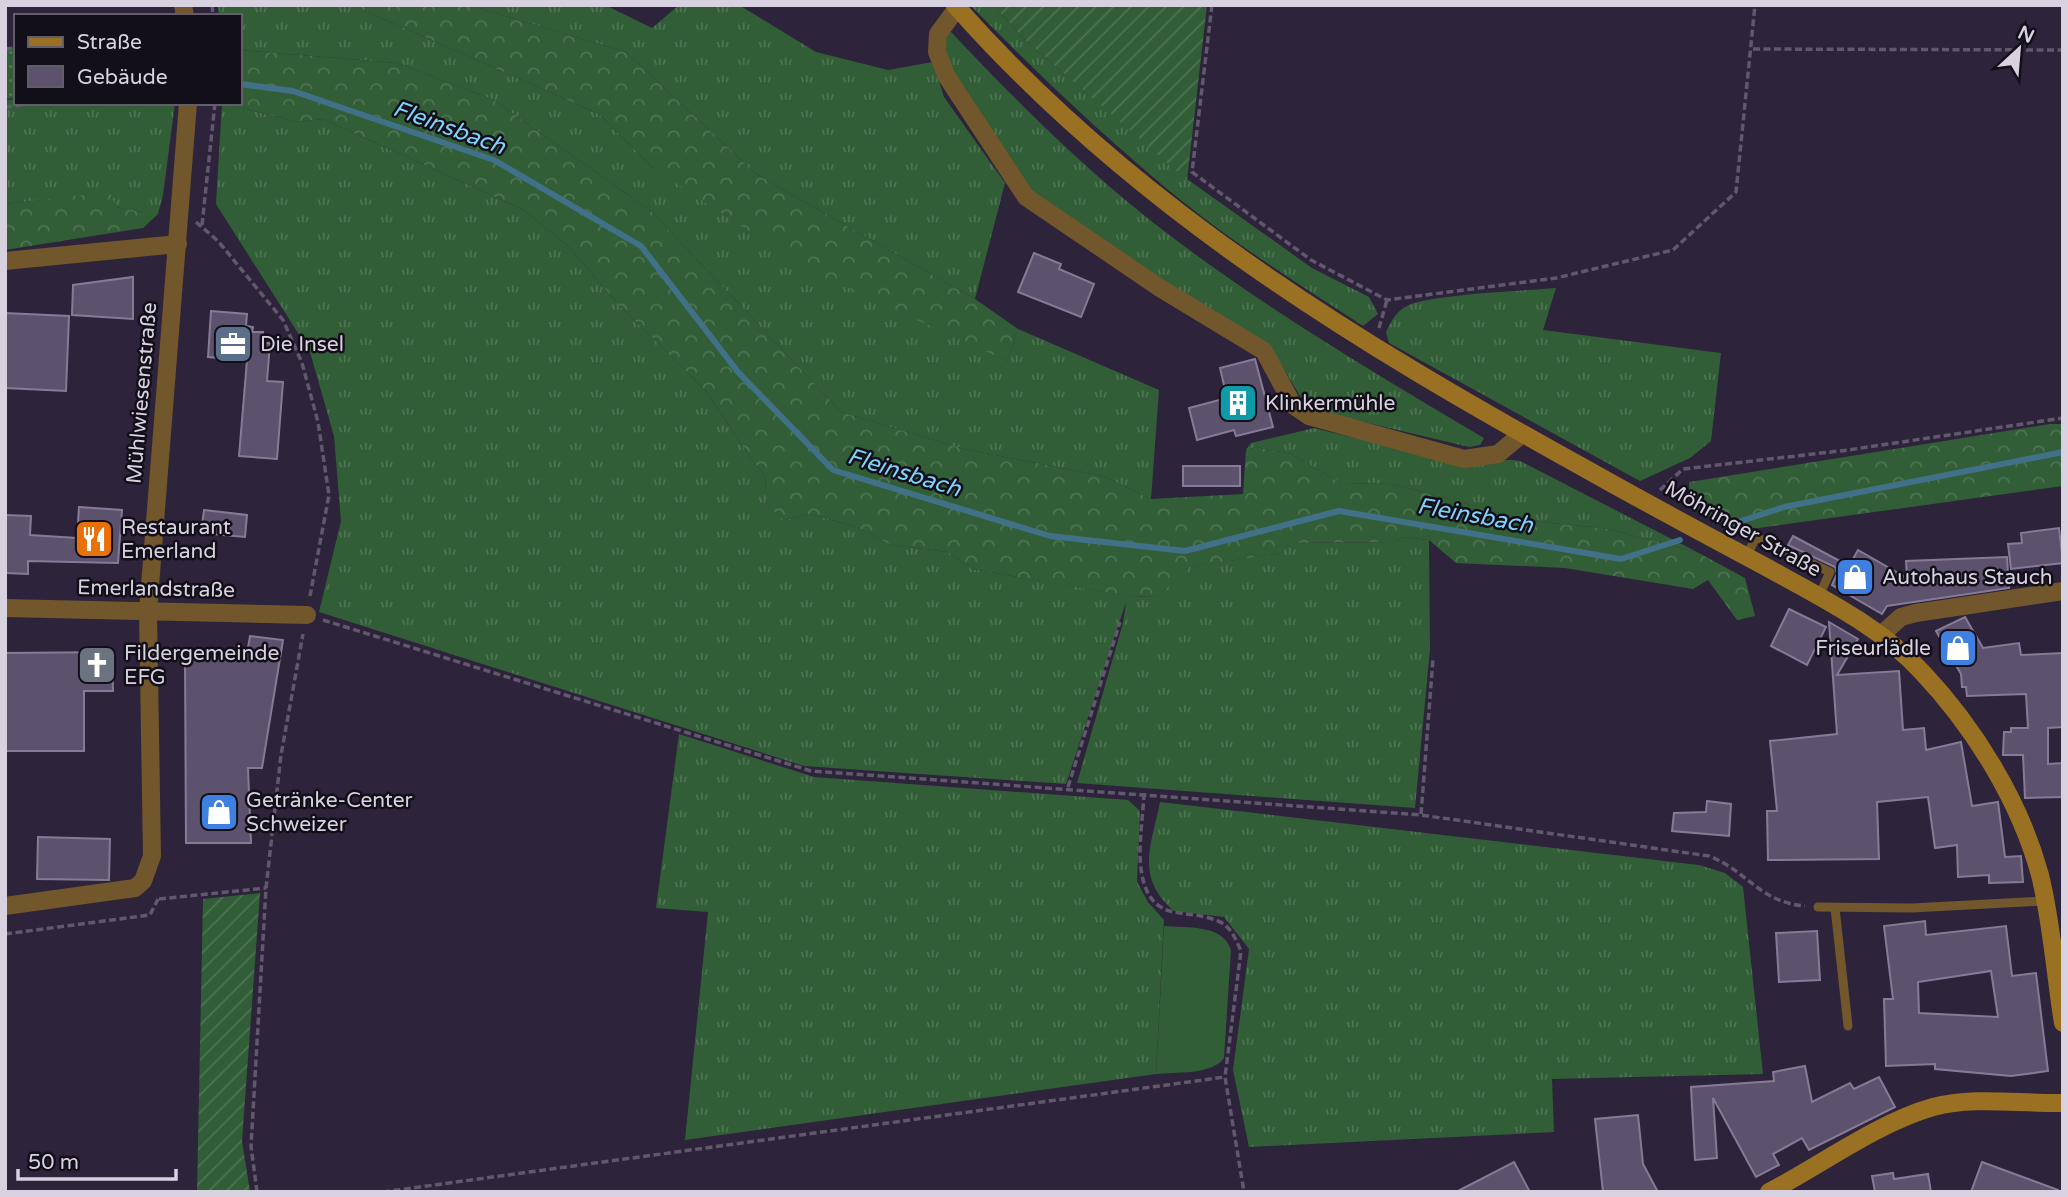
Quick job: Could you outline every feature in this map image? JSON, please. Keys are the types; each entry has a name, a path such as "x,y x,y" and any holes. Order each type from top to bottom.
{"main road":[{"name":"Möhringer Straße","path":"956,7 1040,94 1124,171 1229,253 1369,345 1522,434 1819,596 1882,634 1941,693 1988,759 2030,847 2045,901 2063,1023"},
{"path":"1769,1192 1900,1120 1933,1108 1984,1102 2063,1103"}],"street":[{"path":"956,7 938,34 937,52 947,77 1026,197 1160,288 1264,351 1293,405 1309,416 1464,459 1498,454 1522,434"},
{"name":"Mühlwiesenstraße","path":"135,888 143,881 152,856 148,611 188,105"},
{"path":"5,261 178,244"},
{"path":"1882,634 1901,617 1916,613 2063,591"},
{"name":"Emerlandstraße","path":"5,608 307,615"},
{"path":"5,906 135,888"}],"lane":[{"path":"1746,557 1756,537 1830,572 1819,596"},
{"path":"1818,907 2045,901"},
{"path":"1835,908 1848,1026"}],"path":[{"path":"1212,5 1192,172 1311,260 1387,300 1556,278 1674,250 1736,192 1753,49 1755,5"},
{"path":"1753,49 2063,50"},
{"path":"5,107 23,105"},
{"path":"202,225 215,105"},
{"path":"181,215 202,225 283,320 302,363 315,410 330,495 281,755 266,888 251,1146 257,1192"},
{"path":"1369,345 1381,323 1387,300"},
{"path":"1647,503 1683,469 1848,450 2063,418"},
{"path":"307,615 811,771 1421,815 1709,856 1728,864 1763,894 1779,902 1818,907"},
{"path":"1067,788 1120,622"},
{"path":"1421,815 1433,659"},
{"path":"1144,793 1142,874 1149,894 1159,907 1173,914 1219,921 1232,932 1241,951 1225,1077 1244,1192"},
{"path":"135,888 159,899 266,888"},
{"path":"5,934 149,915 159,899"},
{"path":"383,1192 1225,1077"}],"green space":[{"path":"218,5 352,5 599,114 654,169 1007,361 1018,329 1159,390 1151,499 1103,476 964,449 841,412 652,212 494,100 397,63 242,50 242,14 219,14"},
{"path":"352,5 468,5 626,52 756,174 975,299 1018,329 1007,361 812,272 654,169 599,114"},
{"path":"468,5 605,5 652,28 679,5 739,5 816,52 888,70 933,62 944,97 1005,183 975,299 756,174 626,52"},
{"path":"970,5 993,5 1023,38 1187,179 1312,268 1369,297 1378,314 1363,326 1204,218 1100,130"},
{"path":"993,5 1207,5 1187,180 1023,38"},
{"path":"951,32 1055,138 1168,234 1283,315 1484,438 1480,445 1469,447 1322,412 1303,401 1273,351 1155,279 1031,191 961,98 943,49 944,37"},
{"path":"14,47 14,98 5,99 5,48"},
{"path":"242,50 397,63 494,100 652,212 841,412 964,449 1103,476 1151,499 1243,494 1246,450 1256,447 1291,454 1341,483 1393,484 1530,521 1603,528 1697,552 1745,578 1755,616 1737,620 1708,580 1693,589 1565,568 1456,563 1429,540 1403,537 1395,542 1289,543 1281,553 1190,567 1157,597 1127,596 972,569 948,552 891,545 857,527 810,514 784,520 767,505 765,475 750,458 707,392 619,305 569,247 524,210 323,119 298,122 230,105 242,105"},
{"path":"14,99 14,105 175,105 158,214 143,228 143,212 116,207 109,193 5,204 5,100"},
{"path":"222,105 230,105 298,122 323,119 524,210 569,247 619,305 707,392 750,458 765,475 767,505 784,520 810,514 857,527 891,545 948,552 972,569 1128,596 1157,597 1189,567 1281,553 1289,543 1395,542 1403,537 1429,540 1430,649 1415,808 1077,783 1123,623 1126,602 1066,784 804,766 319,612 341,521 334,436 310,352 216,204"},
{"path":"110,192 116,207 143,212 143,228 5,250 5,204"},
{"path":"1556,288 1543,330 1721,353 1711,441 1690,458 1640,481 1389,343 1386,332 1394,318 1405,307 1416,303 1454,296"},
{"path":"2063,424 2063,486 1737,531 1690,507 1689,482"},
{"path":"1314,428 1465,465 1520,461 1697,552 1603,528 1530,521 1393,484 1341,483 1291,454 1256,447 1246,450 1251,443"},
{"path":"679,734 814,777 1128,800 1140,811 1137,882 1148,902 1164,920 1156,1074 685,1140 708,912 656,908"},
{"path":"1160,802 1699,865 1725,873 1743,887 1763,1074 1552,1079 1554,1132 1249,1147 1233,1070 1249,949 1224,917 1174,911 1154,886 1150,873 1150,847"},
{"path":"260,893 242,1141 250,1192 197,1192 203,899"},
{"path":"1164,926 1212,932 1227,942 1231,950 1224,1058 1202,1070 1156,1074"}],"building":[{"path":"1034,253 1061,264 1059,269 1094,284 1081,317 1018,292"},
{"path":"133,277 133,319 72,315 73,285"},
{"path":"211,311 247,314 246,326 253,327 252,332 263,332 262,343 270,343 267,381 283,382 277,459 239,456 247,360 208,357"},
{"path":"5,313 69,316 66,391 5,388"},
{"name":"Klinkermühle","path":"1255,359 1273,427 1236,436 1234,430 1197,440 1189,408 1227,398 1220,368"},
{"path":"1183,466 1240,466 1240,486 1183,486"},
{"path":"79,507 122,510 118,563 28,561 28,574 5,573 5,515 31,516 30,535 77,538"},
{"path":"204,510 247,515 245,537 201,533"},
{"path":"2059,528 2063,563 2011,569 2008,544 2022,543 2021,533"},
{"path":"1793,536 1849,566 1858,550 1907,578 1906,561 2007,557 2009,588 1887,606 1882,614 1832,585 1837,574 1835,567 1788,545"},
{"path":"1789,609 1826,627 1807,665 1771,646"},
{"path":"1965,617 1983,648 2019,643 2021,655 2063,653 2063,727 2048,728 2048,764 2063,763 2063,797 2025,798 2023,755 2003,755 2004,732 2011,732 2011,728 2028,728 2026,694 1967,696 1966,687 1962,687 1961,674 1936,631"},
{"path":"1829,622 1858,639 1837,675 1899,671 1903,730 1924,728 1926,750 1961,742 1972,806 1998,802 2005,857 2021,856 2023,882 1989,883 1989,875 1958,877 1957,845 1935,848 1928,797 1877,802 1879,859 1768,860 1767,811 1777,811 1770,741 1837,734"},
{"path":"250,636 283,640 262,768 248,768 251,843 186,843 185,660 246,659"},
{"path":"112,652 113,691 84,691 84,751 5,751 5,653"},
{"path":"1707,801 1731,804 1729,836 1672,831 1674,813 1706,812"},
{"path":"38,837 110,839 109,880 37,879"},
{"path":"1925,921 1926,935 2006,926 2012,976 2036,973 2048,1071 2011,1076 1935,1069 1935,1064 1886,1066 1884,999 1893,999 1884,926","holes":["1991,971 1998,1017 1919,1013 1918,982"]},
{"path":"1817,931 1820,980 1779,982 1776,933"},
{"path":"1805,1066 1812,1102 1850,1083 1854,1089 1879,1077 1895,1107 1809,1150 1802,1138 1773,1154 1779,1165 1756,1177 1713,1098 1717,1158 1695,1160 1691,1087 1774,1081 1773,1072"},
{"path":"1638,1115 1643,1164 1658,1192 1603,1192 1595,1119"},
{"path":"1514,1162 1530,1192 1456,1192"},
{"path":"1982,1162 2058,1190 2058,1192 1971,1192"},
{"path":"1893,1173 1894,1179 1928,1174 1931,1192 1875,1192 1872,1176"}],"waterway":[{"name":"Fleinsbach","path":"242,84 293,91 494,160 641,246 738,372 833,470 1050,536 1185,551 1339,511 1621,559 1680,540"},
{"name":"Fleinsbach","path":"1726,526 1784,507 2063,452"}],"place":[{"name":"Die Insel","path":"233,344"},
{"name":"Klinkermühle","path":"1238,403"},
{"name":"Restaurant Emerland","path":"94,539"},
{"name":"Autohaus Stauch","path":"1855,577"},
{"name":"Friseurlädle","path":"1958,648"},
{"name":"Fildergemeinde EFG","path":"97,665"},
{"name":"Getränke-Center Schweizer","path":"219,812"}]}
